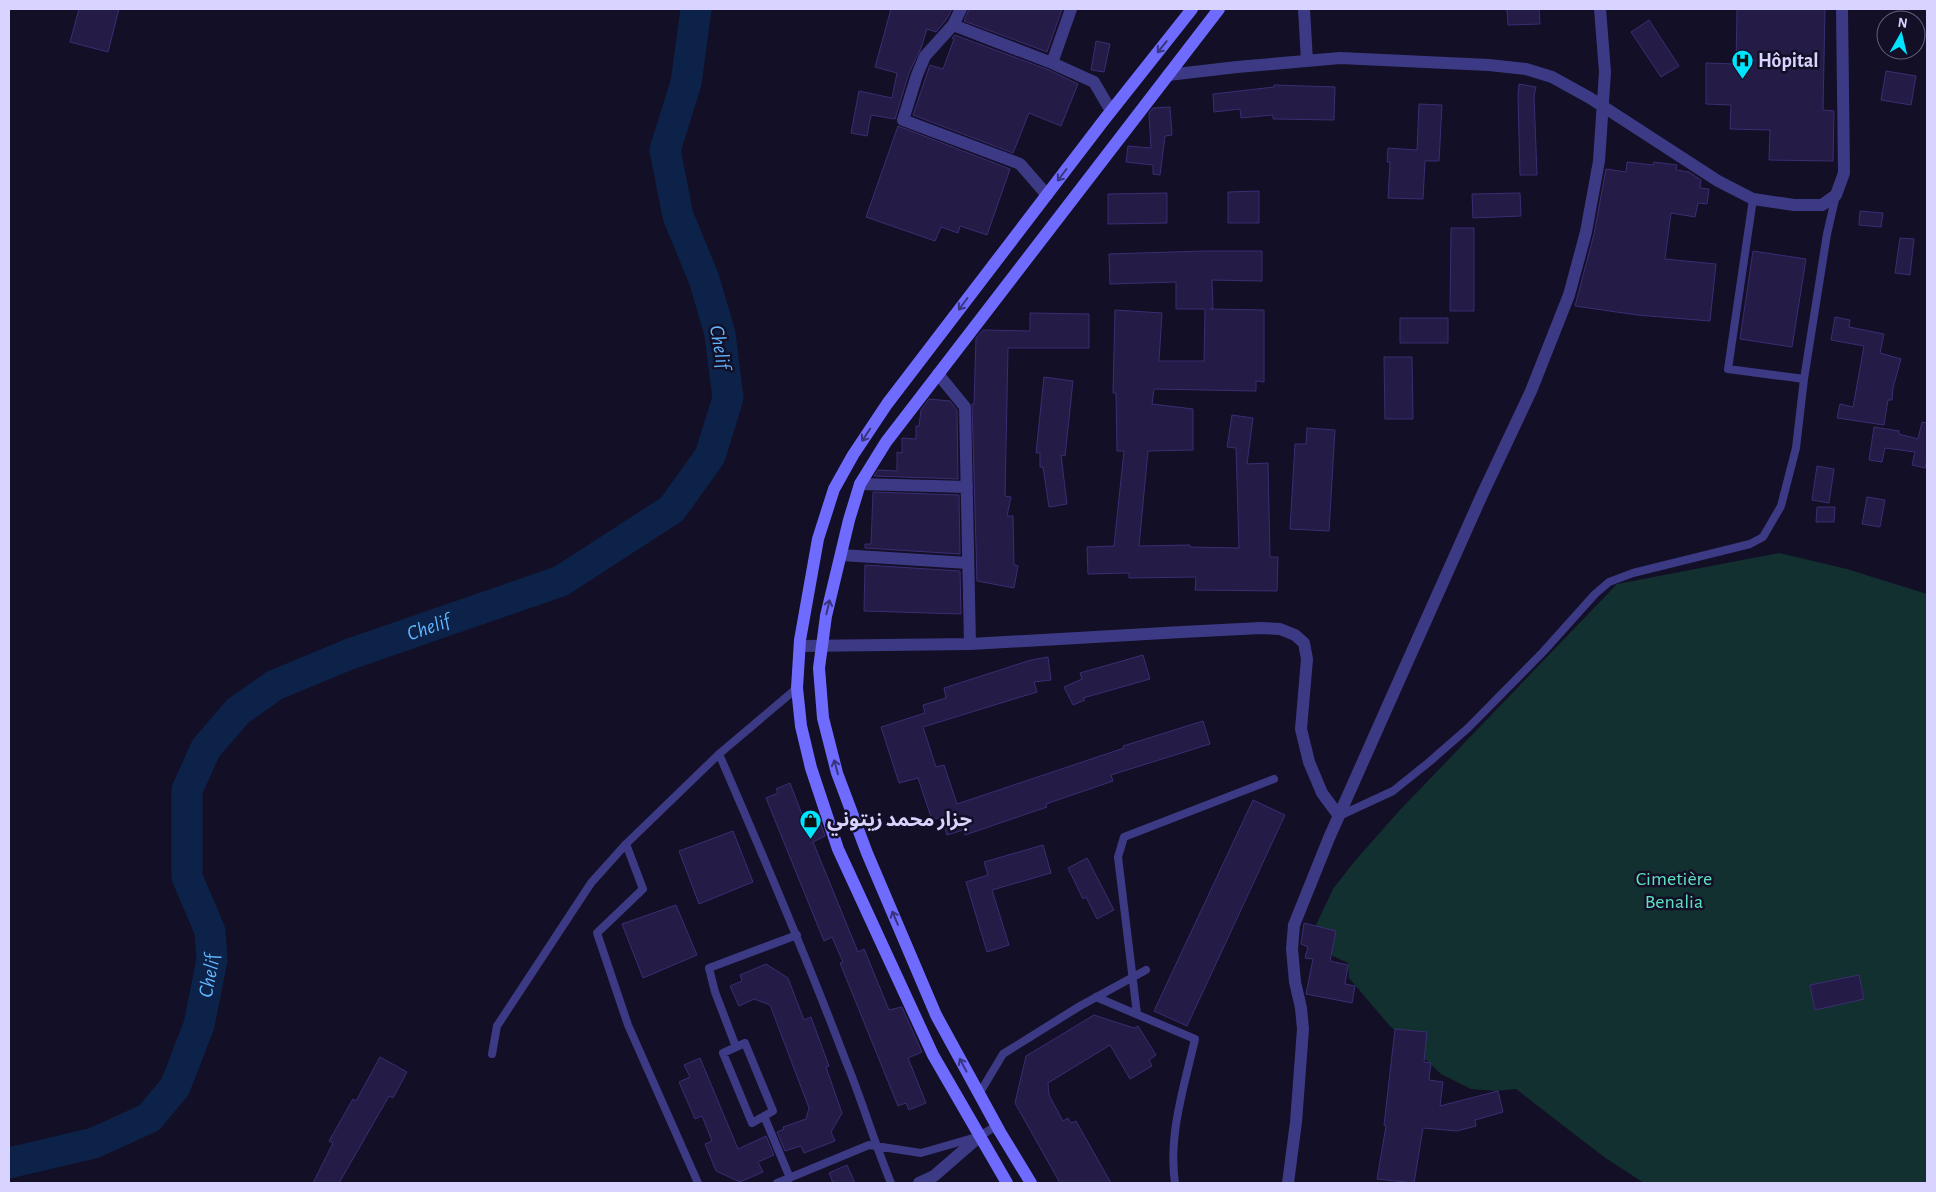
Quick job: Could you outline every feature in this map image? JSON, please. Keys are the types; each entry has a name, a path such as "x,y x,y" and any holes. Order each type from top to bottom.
{"street":[{"path":"961,9 953,25 925,56 903,120 1020,164 1046,195"},
{"path":"1052,63 1071,9"},
{"path":"1006,1183 933,1055 838,848 809,760 801,726 797,688 800,646 818,540 834,489 853,455 887,404 1046,195 1192,9"},
{"path":"1031,1183 996,1126 936,1015 867,853 837,773 823,718 819,668 826,616 849,520 860,484 886,442 1219,9"},
{"path":"1304,9 1306,61"},
{"path":"1288,1183 1296,1122 1302,1029 1301,1008 1295,982 1292,949 1294,925 1339,816 1478,504 1531,391 1569,294 1586,232 1599,161 1605,72 1600,9"},
{"path":"1168,76 1237,67 1340,58 1489,65 1526,69 1552,77 1603,106 1718,181 1752,198 1794,205 1822,205 1836,195 1844,173 1842,9"},
{"path":"953,25 1052,63 1094,82 1111,111"},
{"path":"938,374 965,407 970,644"},
{"path":"860,484 966,487"},
{"path":"841,555 968,562"},
{"path":"800,646 970,644 1261,628 1280,629 1295,635 1304,643 1307,659 1301,730 1309,762 1322,793 1339,816"},
{"path":"919,1183 934,1176 980,1136"}],"lane":[{"path":"1339,816 1393,791 1435,757 1468,728 1543,652 1595,594 1609,582 1633,573 1750,544 1763,537 1781,506 1794,458 1827,234 1836,195"},
{"path":"1752,198 1728,369 1804,380"},
{"path":"492,1054 497,1026 591,883 626,844 719,754 797,688"},
{"path":"719,754 797,935 891,1183"},
{"path":"1137,1014 1118,857 1124,837 1274,779"},
{"path":"626,844 643,889 597,933 628,1025 698,1183"},
{"path":"736,1047 715,992 709,968 797,935"},
{"path":"979,1094 1004,1054 1096,997 1146,970"},
{"path":"1096,997 1195,1039 1175,1124 1172,1165 1175,1183"},
{"path":"745,1042 773,1111 752,1123 723,1053 736,1047 745,1042"},
{"path":"764,1116 790,1178"},
{"path":"777,1183 869,1145 921,1153 980,1136 996,1126"}],"green space":[{"name":"Cimetière Benalia","path":"1779,553 1847,569 1927,594 1927,1183 1644,1183 1604,1157 1516,1089 1496,1091 1471,1089 1441,1074 1389,1025 1349,978 1348,963 1307,944 1333,889 1354,862 1399,811 1617,584"}],"building":[{"path":"79,9 119,9 108,52 70,42"},
{"path":"891,9 952,9 936,32 927,29 921,48 909,73 895,119 871,115 867,136 851,133 859,91 892,98 897,73 875,67"},
{"path":"969,9 1062,9 1047,52 964,21"},
{"path":"1507,9 1539,9 1540,24 1508,25"},
{"path":"1737,9 1825,9 1823,110 1834,111 1833,161 1769,160 1770,130 1730,129 1731,105 1706,104 1706,63 1736,64"},
{"path":"1649,20 1679,66 1661,77 1631,32"},
{"path":"955,35 1049,70 1078,84 1061,126 1029,113 1013,153 913,115 930,65 943,69 954,39 952,38"},
{"path":"1096,41 1110,44 1104,72 1091,70"},
{"path":"1886,71 1916,76 1911,105 1881,100"},
{"path":"1519,84 1536,87 1534,96 1537,175 1520,175"},
{"path":"1274,85 1335,87 1334,120 1273,119 1273,115 1241,118 1240,109 1214,112 1213,94 1274,87"},
{"path":"1419,104 1442,105 1439,161 1425,161 1423,199 1388,198 1390,162 1387,162 1388,148 1417,150"},
{"path":"1170,107 1172,135 1165,136 1160,175 1153,174 1153,165 1126,162 1128,146 1151,148 1149,113 1153,108"},
{"path":"898,126 1010,169 987,235 960,226 958,233 941,227 935,241 866,217"},
{"path":"1627,162 1653,165 1654,162 1677,165 1676,170 1689,172 1701,180 1700,188 1709,189 1707,204 1698,203 1695,217 1671,213 1665,259 1716,264 1710,321 1637,315 1575,306 1594,234 1606,169 1626,172"},
{"path":"1259,191 1259,223 1228,223 1228,192"},
{"path":"1167,193 1167,223 1108,224 1108,194"},
{"path":"1520,193 1521,216 1473,218 1472,194"},
{"path":"1860,211 1883,213 1881,227 1859,225"},
{"path":"1451,228 1474,228 1474,311 1450,311"},
{"path":"1900,238 1914,239 1910,275 1895,273"},
{"path":"1262,251 1262,281 1212,280 1213,309 1210,309 1264,310 1264,382 1256,381 1256,391 1154,389 1152,404 1193,409 1193,450 1148,451 1139,546 1190,545 1190,547 1239,548 1236,448 1227,447 1232,415 1253,418 1247,464 1268,463 1270,557 1278,557 1277,591 1195,590 1196,577 1129,578 1129,573 1088,574 1087,547 1114,546 1124,451 1117,451 1116,393 1113,393 1115,310 1162,313 1159,361 1204,361 1205,309 1176,309 1176,282 1110,284 1109,254"},
{"path":"1753,251 1806,259 1792,347 1740,339"},
{"path":"1030,313 1089,314 1089,348 1008,348 1005,496 1011,497 1007,516 1013,516 1014,565 1018,566 1014,588 977,581 972,404 974,404 976,338 983,330 1030,331"},
{"path":"1835,317 1850,320 1849,327 1884,334 1880,353 1901,359 1893,388 1892,400 1888,400 1884,425 1837,418 1840,404 1853,407 1864,346 1831,340"},
{"path":"1400,318 1448,318 1448,343 1400,343"},
{"path":"1384,357 1412,357 1413,419 1385,419"},
{"path":"1044,377 1073,381 1065,456 1061,455 1067,504 1049,507 1043,467 1040,467 1040,453 1036,453"},
{"path":"929,399 950,401 957,410 958,479 874,476 878,470 897,471 897,452 902,453 902,438 916,439 916,426 919,426 921,410"},
{"path":"1922,422 1927,423 1927,459 1925,468 1912,465 1915,452 1885,448 1882,462 1869,460 1874,427 1899,431 1899,434 1918,439"},
{"path":"1307,428 1335,430 1329,531 1290,529 1295,444 1306,444"},
{"path":"1817,466 1834,469 1829,503 1812,500"},
{"path":"873,492 959,495 960,554 865,548 865,544 871,544"},
{"path":"1867,497 1885,500 1880,527 1862,524"},
{"path":"1817,507 1835,507 1834,522 1816,522"},
{"path":"865,565 960,571 961,614 864,611"},
{"path":"1143,655 1150,679 1083,698 1085,700 1073,705 1064,687 1082,679 1080,673"},
{"path":"1048,657 1051,680 1034,682 1037,692 923,727 936,767 944,765 957,804 1124,748 1123,746 1203,721 1210,744 1111,775 1113,781 1046,804 1047,807 965,835 963,830 947,835 941,817 932,820 918,778 899,783 881,727 925,713 923,705 946,698 944,688 1031,660"},
{"path":"790,783 808,830 821,824 825,836 813,842 858,952 864,949 889,1010 902,1007 922,1052 908,1058 926,1103 909,1110 906,1103 898,1106 840,963 843,962 832,937 824,941 766,798 778,793 776,789"},
{"path":"1253,800 1285,815 1187,1026 1154,1011"},
{"path":"733,831 753,882 699,904 679,851"},
{"path":"1043,845 1051,873 992,890 1009,945 987,952 966,882 988,875 984,862"},
{"path":"1087,858 1114,910 1097,919 1086,897 1083,899 1068,868"},
{"path":"676,905 697,955 643,978 622,924"},
{"path":"1304,923 1336,931 1330,961 1348,965 1345,984 1355,986 1352,1003 1306,994 1313,959 1305,958 1308,947 1301,944"},
{"path":"766,964 788,978 804,1020 811,1017 829,1066 826,1067 842,1113 831,1132 835,1141 804,1153 801,1146 785,1151 777,1132 784,1129 783,1127 806,1119 809,1108 770,1005 754,999 739,1006 730,986 742,981 740,975"},
{"path":"1859,975 1864,999 1815,1010 1810,985"},
{"path":"1094,1015 1134,1028 1138,1026 1156,1055 1149,1060 1152,1066 1130,1079 1110,1045 1048,1083 1049,1095 1063,1121 1068,1118 1071,1123 1076,1121 1111,1183 1060,1183 1015,1103 1026,1056"},
{"path":"1395,1029 1427,1032 1424,1062 1431,1063 1429,1080 1443,1082 1440,1106 1498,1091 1503,1112 1475,1120 1476,1126 1457,1131 1423,1128 1414,1183 1377,1179 1386,1126 1384,1125"},
{"path":"380,1057 407,1072 393,1098 389,1096 339,1183 313,1183 333,1143 329,1141 353,1099 356,1101"},
{"path":"700,1058 738,1149 766,1136 774,1155 758,1162 763,1172 740,1182 716,1171 705,1144 712,1141 702,1116 695,1119 679,1082 690,1077 684,1065"},
{"path":"847,1165 855,1183 833,1183 829,1173"}],"waterway":[{"name":"Chelif","path":"9,1163 94,1143 149,1118 175,1087 199,1025 212,960 210,931 187,877 187,790 206,748 238,711 275,685 350,654 561,581 672,509 710,456 728,398 720,334 704,279 678,216 665,150 686,83 696,9"}],"place":[{"name":"Hôpital","path":"1742,80"},
{"name":"جزار محمد زيتوني","path":"811,839"}]}
